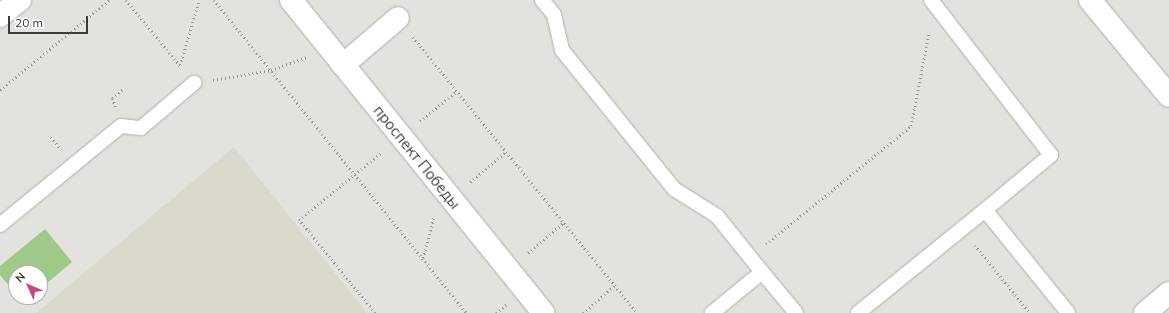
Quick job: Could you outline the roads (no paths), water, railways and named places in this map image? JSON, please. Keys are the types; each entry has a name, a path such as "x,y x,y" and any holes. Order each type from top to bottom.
{"street":[{"path":"0,16 20,0"},
{"name":"проспект Победы","path":"291,0 544,313"},
{"path":"1090,0 1168,94"},
{"path":"343,65 398,18"},
{"path":"1145,313 1169,293"}],"lane":[{"path":"542,0 554,15 562,50 674,189 717,216 796,313"},
{"path":"858,313 1051,155 935,1"},
{"path":"0,225 121,126 141,128 194,84"},
{"path":"985,210 1068,313"},
{"path":"712,313 762,272"}]}
